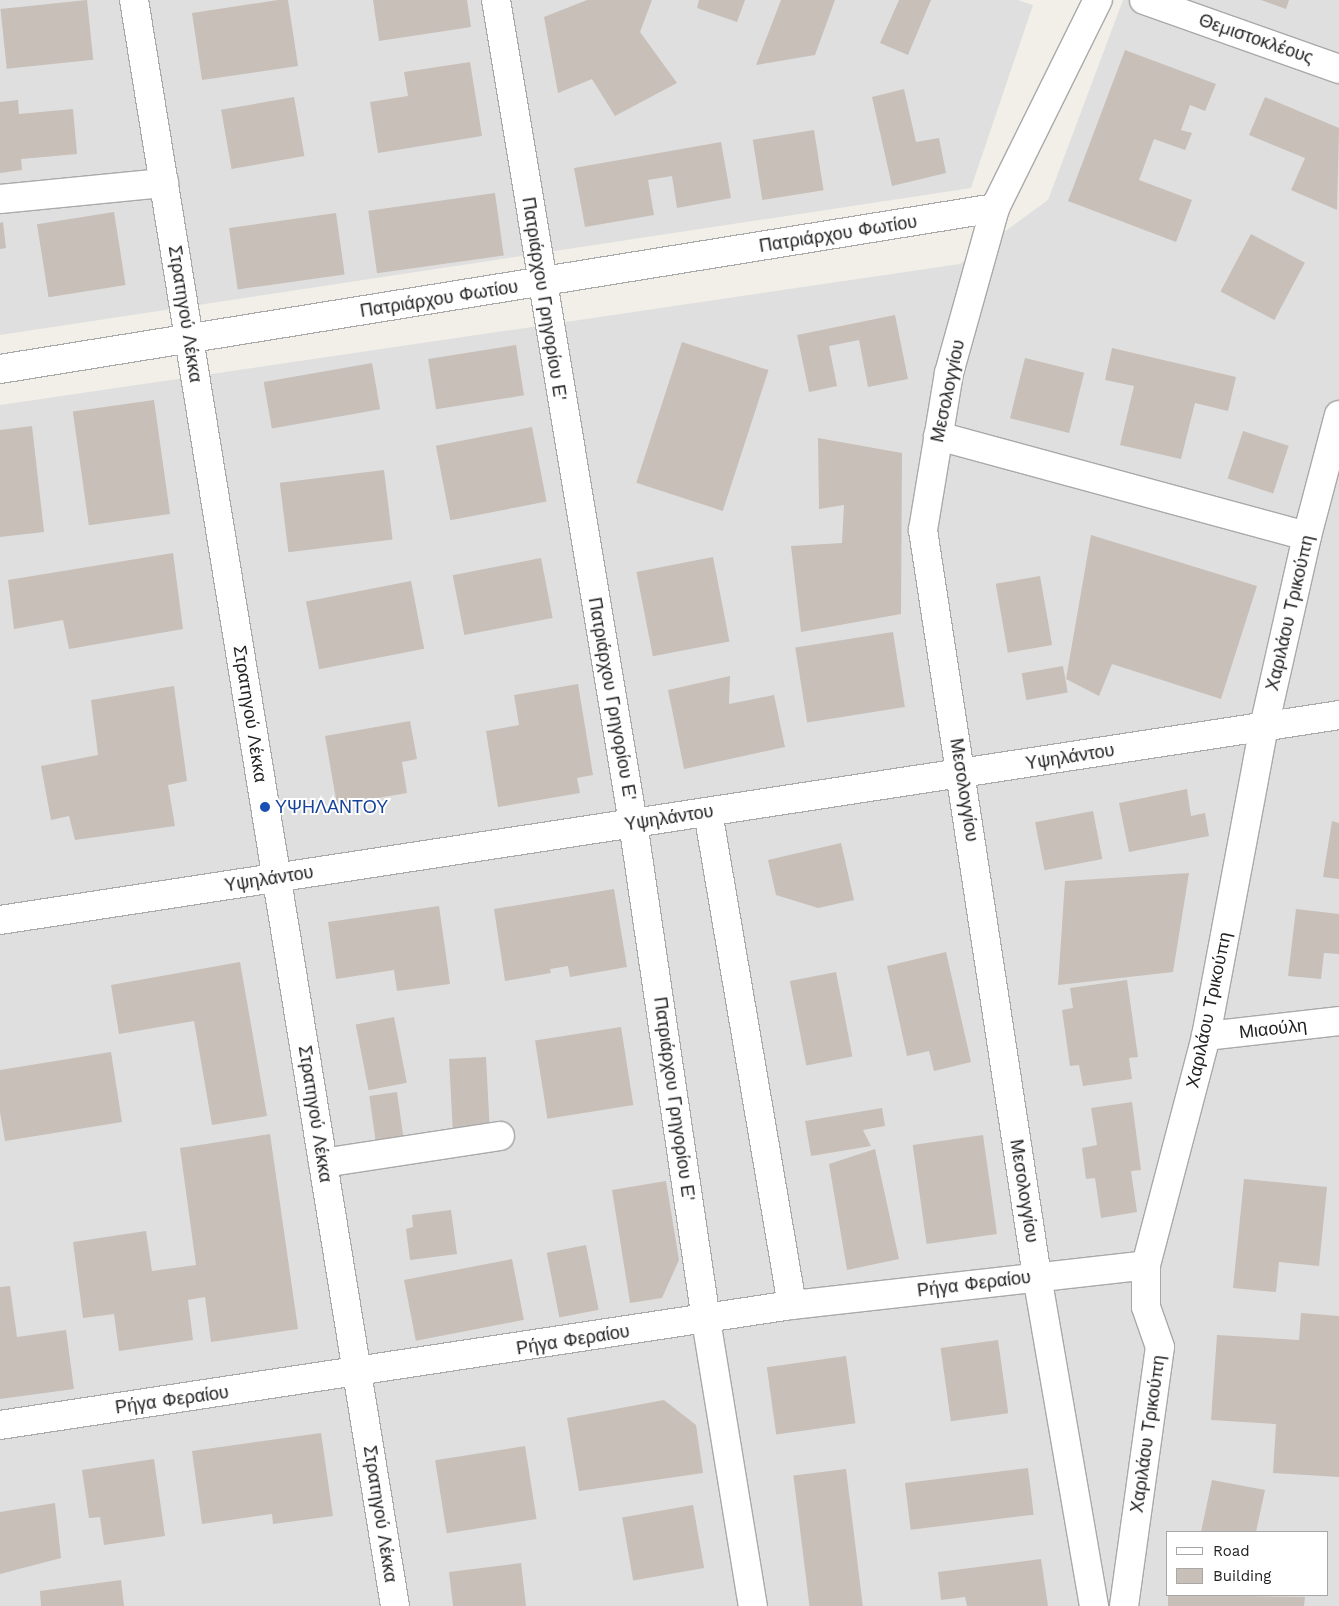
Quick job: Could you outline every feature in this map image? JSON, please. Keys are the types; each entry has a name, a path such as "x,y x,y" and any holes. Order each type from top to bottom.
{"street":[{"name":"Στρατηγού Λέκκα","path":"134,0 395,1606"},
{"name":"Πατριάρχου Γρηγορίου Ε'","path":"496,0 541,283 633,823 706,1320 753,1606"},
{"name":"Μεσολογγίου","path":"1094,1606 1037,1276 962,773 922,530 948,373 995,208 1098,0"},
{"name":"Θεμιστοκλέους","path":"1144,0 1339,69"},
{"path":"0,199 164,182"},
{"name":"Πατριάρχου Φωτίου","path":"0,369 541,283 995,208"},
{"name":"Χαριλάου Τρικούπη","path":"1124,1606 1160,1346 1146,1307 1146,1265 1206,1036 1264,727 1306,536 1339,416"},
{"path":"938,436 1306,536"},
{"name":"Υψηλάντου","path":"0,920 1339,716"},
{"path":"708,812 792,1305"},
{"name":"Μιαούλη","path":"1206,1036 1339,1021"},
{"path":"323,1163 500,1136"},
{"name":"Ρήγα Φεραίου","path":"0,1425 706,1320 792,1305 1146,1265"}],"shaded area":[{"path":"0,0 1018,0 1033,5 971,188 0,335"},
{"path":"1123,0 1339,0 1339,1606 0,1606 0,405 960,264 1048,200"}],"building":[{"path":"87,0 93,60 7,69 0,9"},
{"path":"288,0 298,66 202,80 192,13"},
{"path":"373,0 467,0 471,27 379,41"},
{"path":"587,0 652,0 640,32 677,83 615,116 592,79 558,93 544,17"},
{"path":"699,0 745,0 737,22 697,8"},
{"path":"781,0 835,0 815,55 756,65"},
{"path":"899,0 931,0 908,55 880,43"},
{"path":"1261,0 1289,0 1286,9"},
{"path":"1125,50 1216,84 1205,111 1190,105 1181,130 1192,133 1185,150 1154,139 1139,180 1192,200 1176,242 1068,201"},
{"path":"470,62 482,136 378,153 370,102 408,96 404,72"},
{"path":"904,89 916,142 939,138 946,173 892,186 872,97"},
{"path":"294,97 304,156 232,169 221,110"},
{"path":"1265,97 1339,128 1337,210 1291,190 1305,158 1249,135"},
{"path":"18,100 19,114 73,109 77,154 21,159 22,170 0,173 0,102"},
{"path":"814,130 824,190 762,200 753,140"},
{"path":"721,142 731,198 677,208 672,176 648,180 654,215 585,227 574,168"},
{"path":"495,193 504,255 377,273 368,211"},
{"path":"114,212 126,285 49,297 37,224"},
{"path":"336,213 345,274 238,289 229,228"},
{"path":"3,222 6,248 0,249 0,223"},
{"path":"1251,234 1305,263 1274,320 1220,291"},
{"path":"895,315 908,379 868,387 859,340 829,346 837,386 809,392 797,335"},
{"path":"682,342 769,370 723,511 636,483"},
{"path":"516,345 524,395 436,409 428,359"},
{"path":"1112,348 1236,377 1228,411 1195,403 1181,459 1120,445 1134,386 1105,380"},
{"path":"1025,358 1084,373 1069,433 1010,418"},
{"path":"372,363 380,409 272,428 264,382"},
{"path":"154,400 170,514 89,525 73,411"},
{"path":"32,426 44,532 0,537 0,430"},
{"path":"532,427 547,502 450,520 436,446"},
{"path":"1243,431 1289,446 1273,493 1228,479"},
{"path":"818,438 902,453 901,614 801,632 791,546 842,543 844,505 819,509"},
{"path":"384,470 393,539 288,552 280,483"},
{"path":"1091,535 1257,586 1221,699 1112,664 1099,696 1066,679"},
{"path":"173,553 183,629 69,649 63,620 14,629 8,580"},
{"path":"713,557 729,641 653,656 636,572"},
{"path":"541,558 553,618 464,635 453,575"},
{"path":"1040,576 1052,645 1008,653 996,584"},
{"path":"411,581 424,649 319,669 306,601"},
{"path":"893,632 905,707 807,723 795,647"},
{"path":"1063,666 1068,693 1026,700 1022,673"},
{"path":"730,676 729,704 774,695 785,747 684,769 668,690"},
{"path":"578,684 593,775 577,778 580,793 498,807 486,731 519,725 514,695"},
{"path":"174,686 187,781 168,785 175,826 75,840 69,816 51,820 41,766 98,755 91,700"},
{"path":"410,721 417,759 402,762 407,793 337,805 325,736"},
{"path":"1187,789 1191,816 1205,813 1209,836 1129,852 1119,803"},
{"path":"1093,811 1102,859 1044,870 1035,822"},
{"path":"1332,821 1339,823 1339,879 1323,877"},
{"path":"841,843 854,900 818,908 776,895 768,860"},
{"path":"1189,873 1173,972 1058,985 1065,881"},
{"path":"614,889 627,967 570,977 568,966 550,969 551,973 505,981 494,909"},
{"path":"439,906 450,984 397,991 394,970 336,979 328,922"},
{"path":"1296,909 1339,914 1339,954 1324,953 1321,979 1288,976"},
{"path":"946,952 971,1062 934,1071 929,1051 907,1056 887,966"},
{"path":"240,962 267,1116 212,1125 194,1021 119,1034 111,985"},
{"path":"836,972 852,1056 806,1065 790,981"},
{"path":"1127,980 1138,1057 1129,1058 1132,1079 1083,1086 1079,1065 1070,1066 1062,1010 1073,1008 1070,988"},
{"path":"394,1017 407,1083 369,1090 356,1024"},
{"path":"621,1027 633,1105 547,1119 535,1041"},
{"path":"111,1052 122,1122 5,1141 0,1112 0,1070"},
{"path":"486,1057 490,1127 453,1129 449,1059"},
{"path":"397,1092 404,1140 376,1143 369,1096"},
{"path":"1132,1102 1141,1170 1131,1171 1137,1212 1101,1218 1095,1178 1086,1179 1082,1148 1097,1145 1091,1108"},
{"path":"882,1108 885,1126 863,1130 871,1146 811,1156 805,1121"},
{"path":"270,1134 298,1329 211,1342 205,1297 188,1300 193,1340 119,1351 114,1314 83,1318 73,1242 146,1231 152,1271 196,1265 180,1148"},
{"path":"983,1135 997,1234 927,1244 913,1145"},
{"path":"875,1149 899,1259 847,1270 829,1164"},
{"path":"1244,1179 1327,1187 1319,1266 1279,1262 1276,1292 1233,1288"},
{"path":"666,1181 679,1260 662,1298 630,1303 612,1190"},
{"path":"451,1210 457,1254 410,1260 406,1229 413,1227 412,1215"},
{"path":"586,1245 599,1310 559,1317 547,1253"},
{"path":"512,1259 524,1320 416,1341 404,1280"},
{"path":"10,1286 17,1337 66,1330 74,1389 0,1399 0,1287"},
{"path":"1301,1313 1339,1316 1339,1477 1273,1473 1276,1424 1211,1420 1217,1335 1299,1340"},
{"path":"998,1340 1008,1413 951,1421 941,1348"},
{"path":"846,1356 855,1423 776,1434 767,1367"},
{"path":"664,1400 696,1425 703,1473 579,1491 567,1418"},
{"path":"321,1433 333,1516 273,1524 272,1514 202,1524 192,1451"},
{"path":"525,1446 537,1519 447,1533 435,1460"},
{"path":"154,1459 165,1536 104,1545 100,1517 89,1518 82,1470"},
{"path":"1028,1468 1034,1515 911,1530 905,1483"},
{"path":"846,1469 863,1606 809,1606 793,1475"},
{"path":"1212,1480 1265,1490 1256,1531 1201,1531"},
{"path":"55,1503 61,1558 0,1574 0,1512"},
{"path":"693,1505 704,1568 633,1581 622,1518"},
{"path":"1041,1559 1048,1606 967,1606 965,1597 941,1600 938,1572"},
{"path":"521,1563 526,1606 453,1606 449,1572"},
{"path":"121,1580 124,1606 41,1606 40,1591"},
{"path":"1168,1596 1305,1597 1304,1606 1168,1606"}],"place":[{"name":"ΥΨΗΛΑΝΤΟΥ","path":"265,807"}]}
